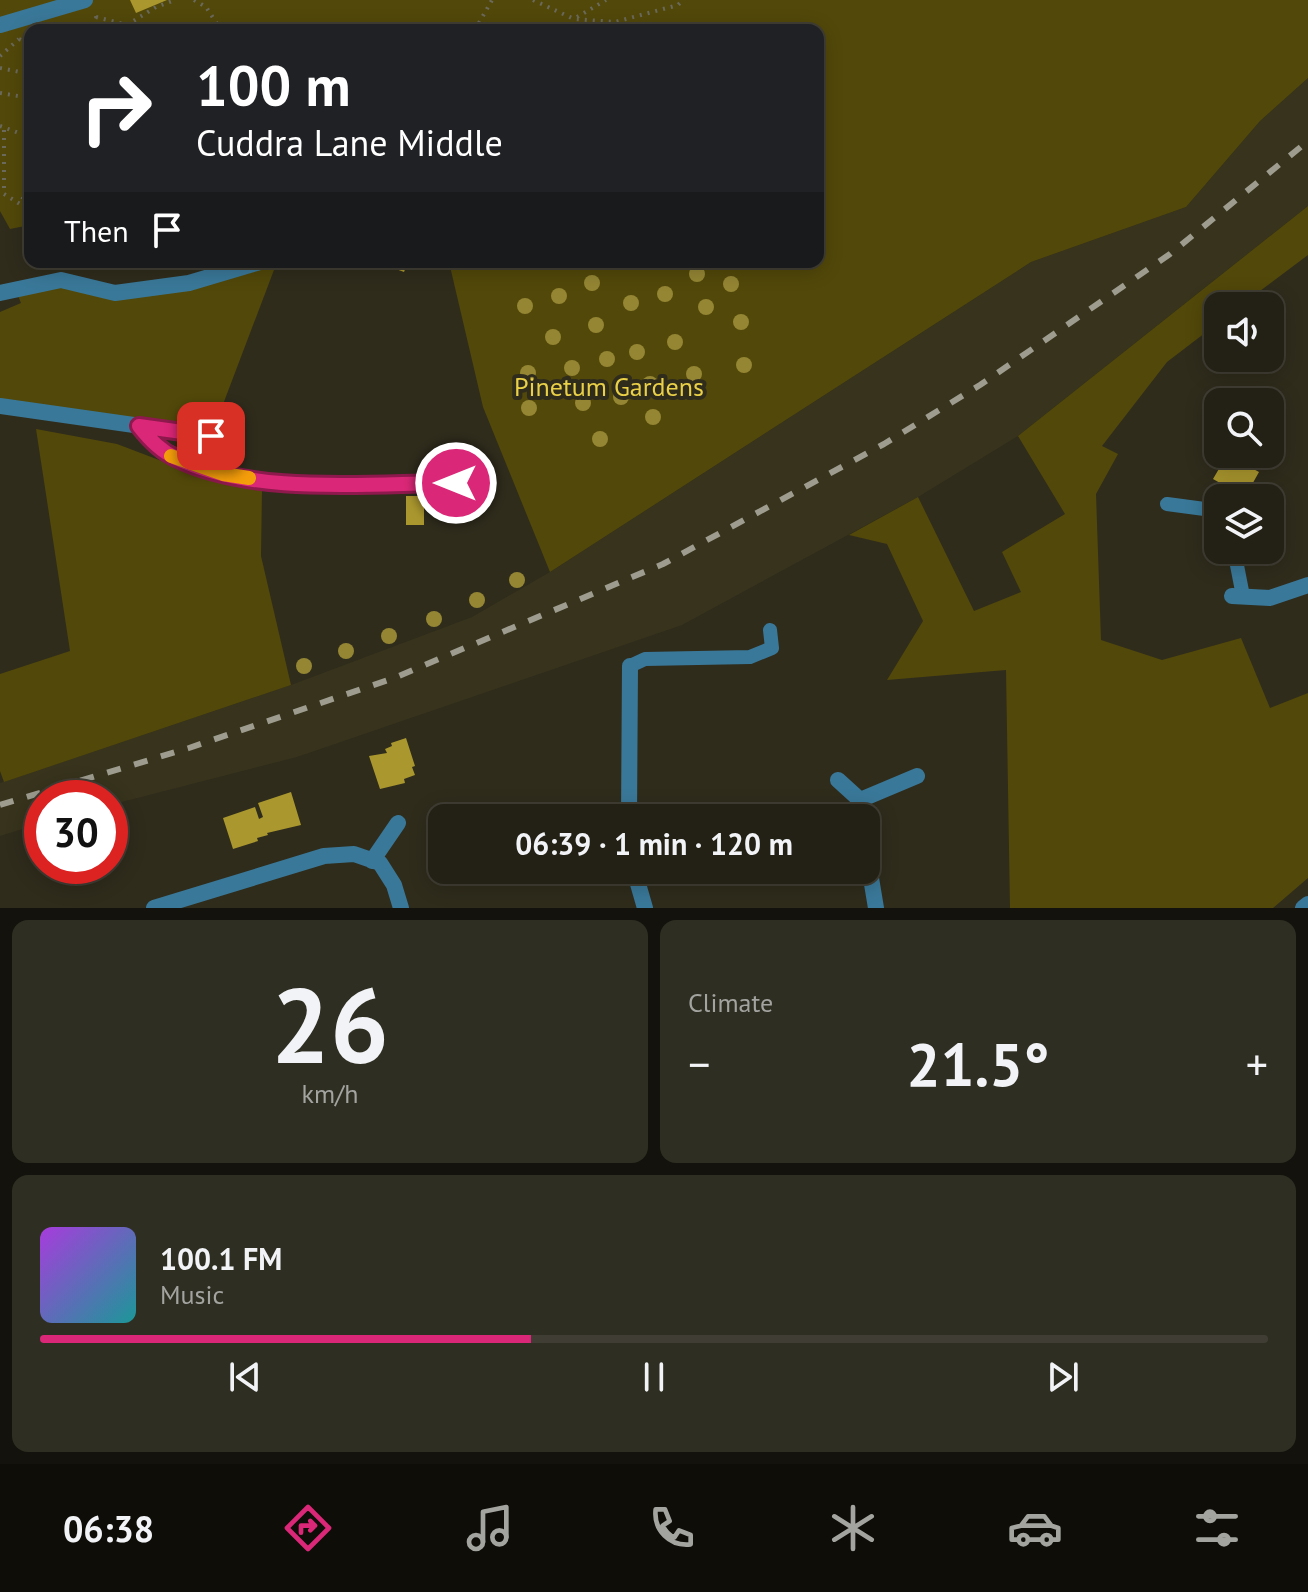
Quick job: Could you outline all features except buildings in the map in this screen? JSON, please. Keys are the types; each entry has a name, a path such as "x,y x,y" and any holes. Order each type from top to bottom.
{"street":[{"path":"0,25 85,0"},
{"path":"0,293 61,280 115,293 189,283 240,268"},
{"path":"0,406 211,436"},
{"path":"139,426 151,442 175,458 223,474 277,483 456,483"},
{"path":"1238,596 1270,598 1308,585"},
{"path":"629,804 630,666"},
{"path":"860,800 917,776"},
{"path":"838,780 860,800 860,804"},
{"path":"372,861 398,823"},
{"path":"154,908 324,856 354,854 380,863 394,885 401,908"},
{"path":"638,884 645,908"},
{"path":"872,884 876,908"},
{"path":"1303,908 1308,904"}],"lane":[{"path":"1167,504 1204,509"},
{"path":"1235,564 1238,596"},
{"path":"630,666 645,659 750,657 772,648 770,630"}],"path":[{"path":"135,24 156,7 175,0"},
{"path":"194,0 206,7 217,24"},
{"path":"478,24 492,0"},
{"path":"535,0 574,19 615,22 678,5 683,0"},
{"path":"574,19 606,0"},
{"path":"96,17 118,24"},
{"path":"0,56 19,39 24,41"},
{"path":"0,68 24,73"},
{"path":"0,93 24,97"},
{"path":"24,133 2,128 4,194 20,204 24,196"}],"shaded area":[{"path":"1308,78 1308,206 1018,436 918,497 682,625 297,757 128,800 128,780 24,780 24,829 0,836 0,783 291,685 472,617 550,572 1031,262 1186,207 1260,121"}],"green space":[{"name":"Pinetum Gardens","path":"0,0 1308,0 1308,78 1260,121 1186,207 1031,262 550,572 483,407 450,268 824,268 824,24 24,24 24,226 10,229 0,211"},
{"path":"1308,206 1308,255 1259,292 1204,292 1204,334 1167,362 1102,446 1118,454 1096,494 1101,640 1162,660 1241,638 1270,708 1308,693 1308,878 1273,908 1010,908 1006,670 887,680 923,621 887,544 849,535 918,497 974,611 1021,592 1002,552 1065,514 1018,436"},
{"path":"232,268 275,268 211,436 0,406 0,312 21,303 16,291 61,280 115,293"},
{"path":"36,429 117,444 209,479 262,489 261,556 291,685 4,782 0,771 0,674 70,651"}],"railway":[{"path":"0,805 189,748 394,678 663,564 884,444 980,385 1170,254 1308,141"}],"slow traffic":[{"path":"171,456 223,474 249,478"}],"route":[{"path":"211,436 139,426 151,442 175,458 223,474 277,483 456,483"}]}
